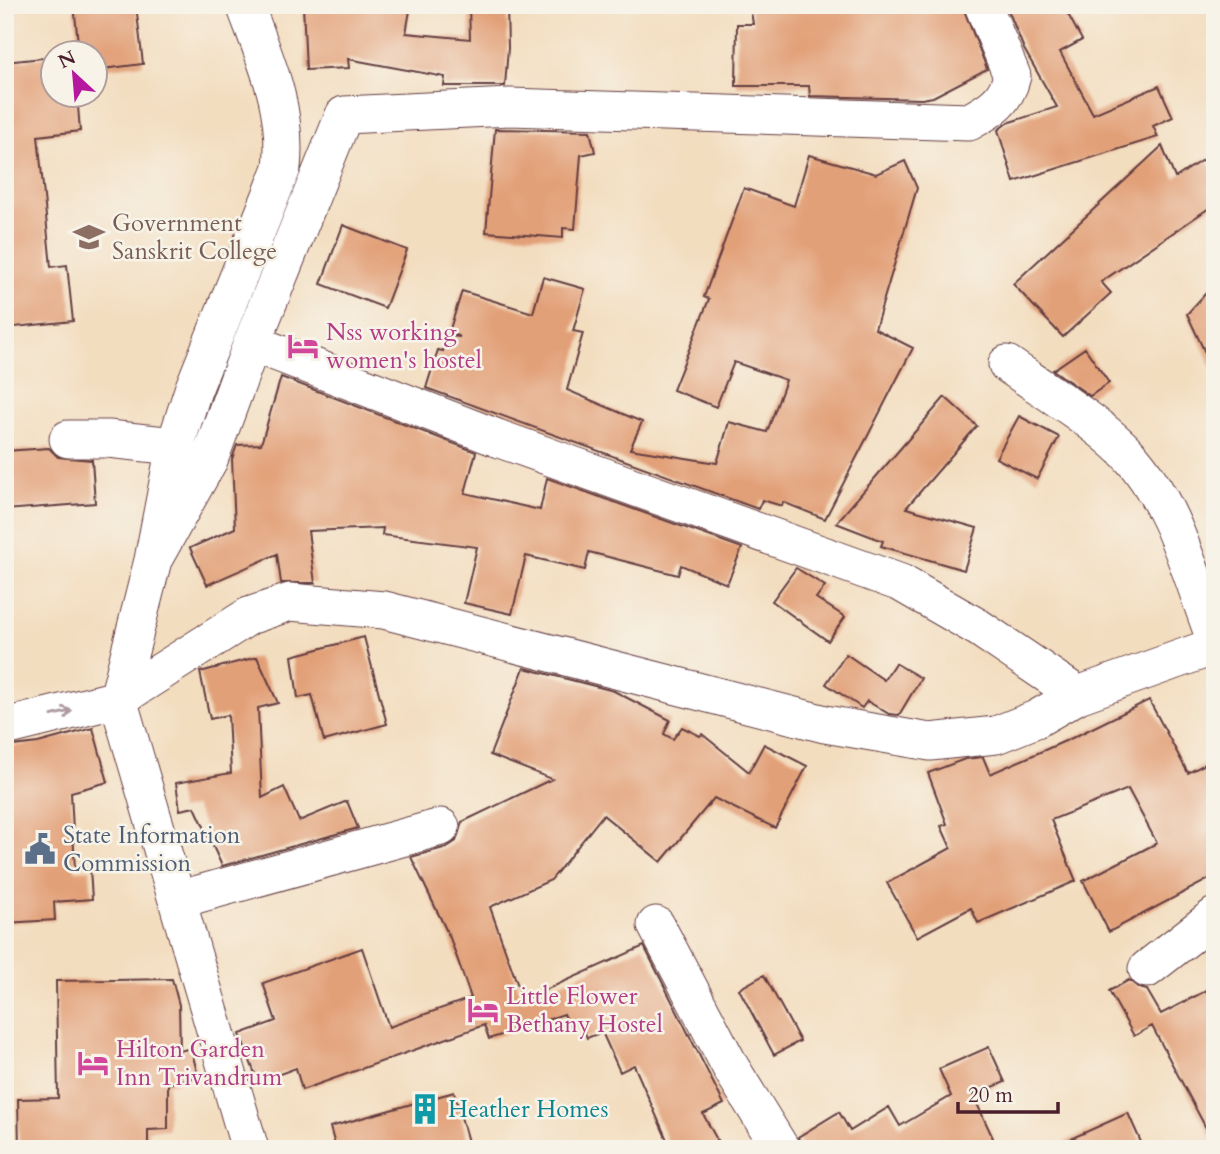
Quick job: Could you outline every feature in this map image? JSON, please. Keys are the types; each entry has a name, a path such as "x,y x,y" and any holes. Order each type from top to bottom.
{"street":[{"path":"245,5 279,104 285,136 282,168 193,390 174,446 153,560 118,699 250,1149"},
{"path":"153,560 209,460 252,343 332,144 348,112 510,107 969,122 996,107 1012,76 983,5"},
{"path":"252,343 498,439 901,583 979,628 1078,695"},
{"path":"1007,364 1127,453 1151,483 1172,527 1215,639"},
{"path":"68,439 108,439 174,446"},
{"path":"5,727 118,699 250,616 290,602 384,610 825,724 930,742 996,735 1036,719 1078,695 1215,646"},
{"path":"177,900 441,827"},
{"path":"1147,969 1215,916"},
{"path":"656,925 732,1068 781,1149"}],"building":[{"path":"74,5 136,5 143,64 108,68 108,38 78,38"},
{"path":"303,5 411,5 406,33 470,39 469,5 507,5 505,86 444,86 445,77 348,59 349,68 306,70"},
{"path":"750,5 962,5 987,69 933,97 922,99 810,96 809,86 736,86 737,24 753,24"},
{"path":"1006,5 1063,5 1082,40 1060,52 1093,114 1159,86 1173,117 1153,126 1158,137 1014,182 998,130 1007,123 1057,107 1024,49"},
{"path":"38,58 38,108 78,108 80,131 38,136 51,267 67,265 73,321 5,328 5,62"},
{"path":"495,129 590,131 595,152 581,155 575,229 563,228 563,238 486,232"},
{"path":"1162,146 1175,178 1205,158 1215,172 1215,204 1101,282 1111,293 1063,337 1013,284"},
{"path":"809,155 876,174 905,161 917,188 875,329 913,348 825,519 783,502 782,506 762,500 758,509 426,388 438,350 443,351 448,336 460,337 449,332 462,291 533,313 543,277 585,289 573,331 583,333 567,390 642,422 630,449 717,463 729,422 767,432 786,380 734,362 716,407 673,390 709,299 704,297 744,188 794,206"},
{"path":"343,225 407,250 385,308 321,284"},
{"path":"1215,283 1215,374 1187,314"},
{"path":"1085,348 1109,383 1090,396 1053,370"},
{"path":"281,377 476,452 465,493 540,510 547,478 742,548 727,584 681,565 678,575 589,552 585,570 526,556 512,614 464,603 477,547 382,535 383,528 308,531 315,583 281,583 277,554 207,585 190,548 235,528 232,459 237,445 261,444"},
{"path":"945,397 977,426 906,508 977,528 964,570 881,546 883,541 836,523"},
{"path":"1019,416 1059,437 1037,479 996,458"},
{"path":"49,448 58,457 92,460 95,503 5,510 5,451"},
{"path":"796,568 825,586 816,598 845,617 828,641 772,601"},
{"path":"364,637 387,724 324,741 312,695 298,698 292,656"},
{"path":"846,654 884,680 895,663 921,678 899,715 889,714 867,701 862,708 826,684"},
{"path":"257,657 278,703 258,708 262,798 284,787 299,821 347,801 358,828 222,866 195,807 180,810 176,783 231,773 228,715 210,719 200,672"},
{"path":"524,668 614,691 670,720 664,734 673,739 682,727 700,736 702,734 749,772 764,744 807,766 775,828 714,798 661,862 603,815 551,880 490,907 523,1000 644,946 724,1104 703,1114 722,1149 671,1149 634,1065 620,1072 602,1032 587,1038 580,1021 570,1026 564,1014 489,1039 484,1025 302,1090 296,1068 258,1082 240,1034 276,1021 263,983 362,948 389,1027 471,998 450,938 411,857 447,847 456,841 462,822 552,779 490,755"},
{"path":"1149,700 1188,773 1215,759 1215,876 1109,932 1083,881 1157,843 1128,789 1051,820 1076,881 978,923 971,908 917,937 887,883 951,848 941,826 947,824 928,773 965,759 983,757 990,774"},
{"path":"93,728 108,782 71,792 75,870 90,869 92,899 54,902 55,920 5,923 5,747 38,743"},
{"path":"764,975 800,1041 774,1055 739,989"},
{"name":"Hilton Garden Inn Trivandrum","path":"172,979 179,1005 180,1051 191,1048 198,1076 168,1084 168,1129 148,1130 148,1149 19,1149 18,1099 58,1098 56,981"},
{"path":"1129,980 1139,988 1147,990 1161,1014 1215,986 1215,1145 1152,1026 1134,1036 1109,991"},
{"path":"989,1047 1005,1082 973,1095 998,1149 802,1149 798,1137 839,1112 850,1131 889,1107 900,1126 951,1096 939,1069"},
{"name":"Heather Homes","path":"454,1092 470,1149 336,1149 330,1127"},
{"path":"1128,1113 1144,1149 1048,1149"}],"place":[{"name":"Government Sanskrit College","path":"89,237"},
{"name":"Nss working women's hostel","path":"303,346"},
{"name":"State Information Commission","path":"40,849"},
{"name":"Little Flower Bethany Hostel","path":"483,1010"},
{"name":"Hilton Garden Inn Trivandrum","path":"93,1063"},
{"name":"Heather Homes","path":"425,1109"}]}
